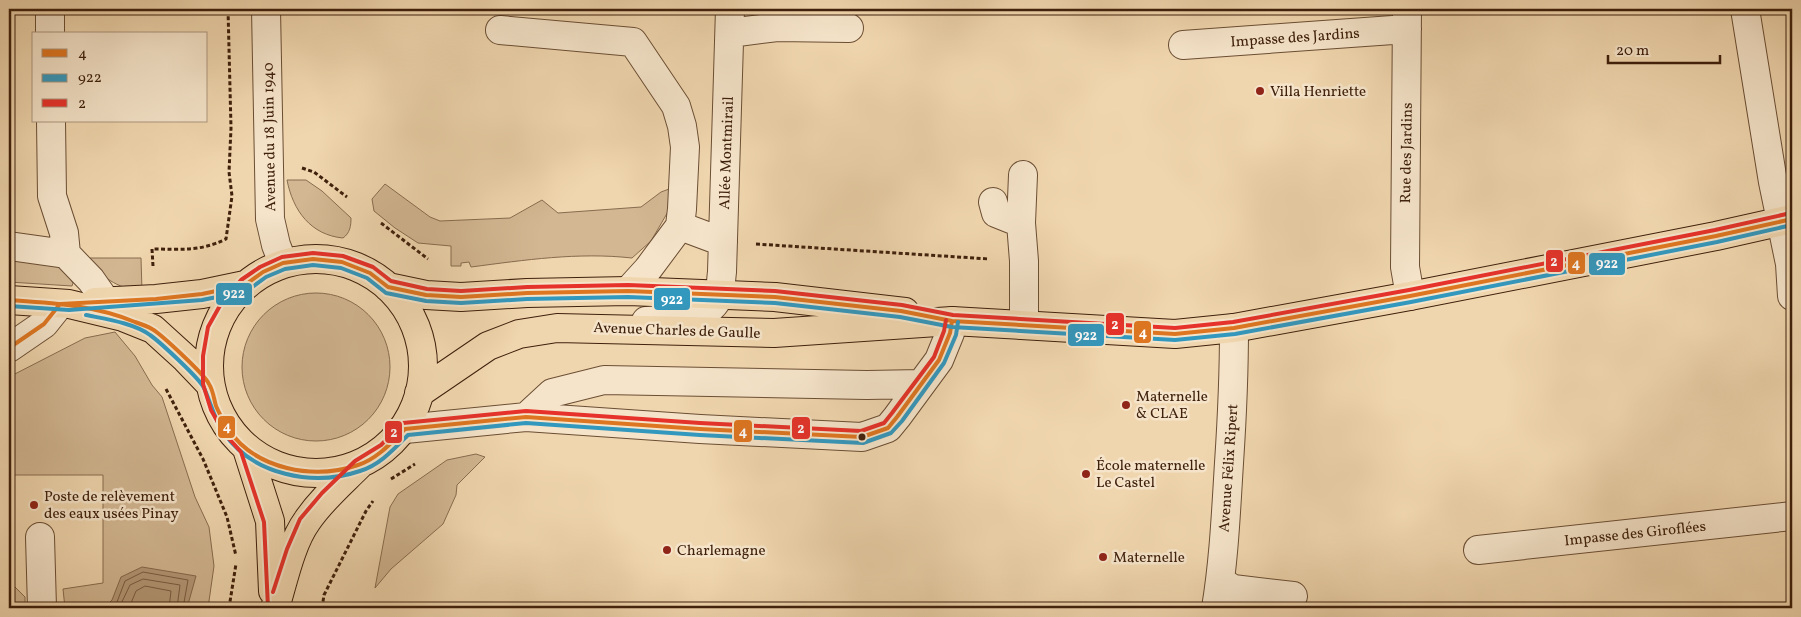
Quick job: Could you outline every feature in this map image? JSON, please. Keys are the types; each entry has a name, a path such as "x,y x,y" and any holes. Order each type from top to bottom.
{"main road":[{"name":"Avenue Charles de Gaulle","path":"419,394 488,346 519,334 557,328 774,333 952,321 1175,334 1234,328 1410,296 1787,221"},
{"path":"274,608 293,551 305,523 326,497 359,465 385,450 405,429 419,394 423,370 421,348 414,325 404,305 388,287 370,274 342,262 313,259 283,263 263,272 245,285 227,306 214,329 208,356 210,383 217,408 229,430 248,449 272,463 299,471 328,472 359,465"},
{"path":"64,304 105,300 156,299 202,294 245,285"},
{"name":"Avenue Charles de Gaulle","path":"388,287 426,296 461,297 527,293 628,291 785,298 901,311 952,321"},
{"path":"9,300 64,304 123,317 153,329 210,383"},
{"path":"248,449 270,521 274,608"}],"street":[{"path":"50,9 50,32"},
{"name":"Avenue du 18 Juin 1940","path":"266,9 270,219 276,245 283,263"},
{"path":"1745,9 1787,221 1792,296"},
{"name":"Impasse des Jardins","path":"1183,45 1407,19"},
{"name":"Rue des Jardins","path":"1407,19 1405,266 1410,296"},
{"path":"730,21 777,26 849,28"},
{"name":"Allée Montmirail","path":"718,296 722,272 730,21"},
{"path":"500,30 632,42 676,106 686,146 680,226 648,269 628,291"},
{"path":"51,122 52,196 64,233 66,254"},
{"path":"1023,176 1021,223 1024,261 1024,325"},
{"path":"993,202 996,213 1021,223"},
{"path":"680,226 723,242"},
{"path":"9,246 66,254 91,280 105,300"},
{"path":"577,328 687,317 703,313 713,306 718,296"},
{"path":"9,348 44,324 64,304"},
{"path":"405,429 526,417 700,429 862,437 888,428 939,360 950,332 952,321"},
{"name":"Avenue Félix Ripert","path":"1216,608 1220,581 1230,452 1234,328"},
{"path":"526,417 552,394 604,380 921,384"},
{"name":"Impasse des Giroflées","path":"1478,550 1792,516"},
{"path":"40,537 42,608"},
{"path":"1220,581 1232,589 1293,596"}],"path":[{"path":"152,249 188,250 210,247 226,239 232,196 229,172 231,128 228,9"},
{"path":"300,167 314,172 347,197"},
{"path":"381,223 430,260"},
{"path":"723,242 1024,261"},
{"path":"164,385 203,460 227,517 237,561 229,608"},
{"path":"387,481 416,463"},
{"path":"322,608 324,595 366,511 377,496"}],"shaded area":[{"path":"287,180 306,180 322,191 351,218 350,229 347,234 343,238 332,236 313,227 305,220 294,202"},
{"path":"385,184 430,217 440,221 510,218 542,200 558,213 641,207 661,192 669,189 673,191 669,210 651,241 632,258 572,256 471,267 469,262 461,263 461,266 451,266 451,246 418,243 374,211 372,199"},
{"path":"18,258 59,263 73,283 72,286 9,282 9,266"},
{"path":"85,258 141,258 142,291 124,287 110,280"},
{"path":"316,293 344,298 369,314 385,339 390,367 385,395 369,420 344,436 316,441 288,436 263,420 247,395 242,367 247,339 263,314 288,298"},
{"path":"115,332 135,356 152,385 162,397 195,497 209,527 214,566 208,608 65,608 63,589 103,583 103,475 9,475 9,377 85,338"},
{"path":"476,454 485,457 457,485 456,495 443,524 391,569 375,588 390,507 398,494 447,460"},
{"path":"9,581 25,597 25,608 9,608"}],"water":[{"path":"142,567 196,576 187,608 104,608 112,600 121,577"}],"transit line":[{"name":"2","path":"268,608 264,522 241,452 224,433 211,410 203,384 203,356 208,327 222,302 241,280 260,267 282,257 313,253 343,256 373,267 391,281 427,289 461,291 527,287 628,285 775,291 902,305 953,315 1175,328 1233,322 1409,290 1715,230 1791,213"},
{"name":"4","path":"60,304 156,299 202,294 245,285 263,272 283,263 313,259 342,262 370,273 388,287 426,295 461,297 527,293 628,291 775,297 901,311 952,321 1175,334 1234,328 1410,296 1716,236 1792,219"},
{"name":"922","path":"9,306 69,310 202,300 247,291 266,277 285,269 313,265 341,268 367,278 386,293 426,301 461,303 527,299 628,297 775,303 900,317 952,327 1175,340 1235,334 1411,302 1717,242 1792,225"},
{"name":"4","path":"9,300 88,308 120,316 157,332 206,379 212,389 216,406 222,418 228,429 240,443 254,454 270,462 287,468 305,471 341,469 358,465 371,459 383,450 405,429 526,417 700,429 862,437 888,428 897,417 939,360 950,333 952,321"},
{"name":"4","path":"9,348 44,324 60,304"},
{"name":"922","path":"86,315 136,327 162,345 201,383 224,433 236,447 251,459 267,468 285,474 323,478 342,476 374,465 408,435 526,423 700,435 863,443 891,433 902,421 944,363 956,335 958,322"},
{"name":"2","path":"273,592 287,549 300,519 322,493 355,461 381,445 403,423 526,411 700,423 861,431 884,423 892,413 934,357 946,320"}],"place":[{"name":"Villa Henriette","path":"1260,91"},
{"name":"Maternelle & CLAE","path":"1126,405"},
{"name":"École maternelle Le Castel","path":"1086,474"},
{"name":"Poste de relèvement des eaux usées Pinay","path":"34,505"},
{"name":"Charlemagne","path":"667,550"},
{"name":"Maternelle","path":"1103,557"}]}
